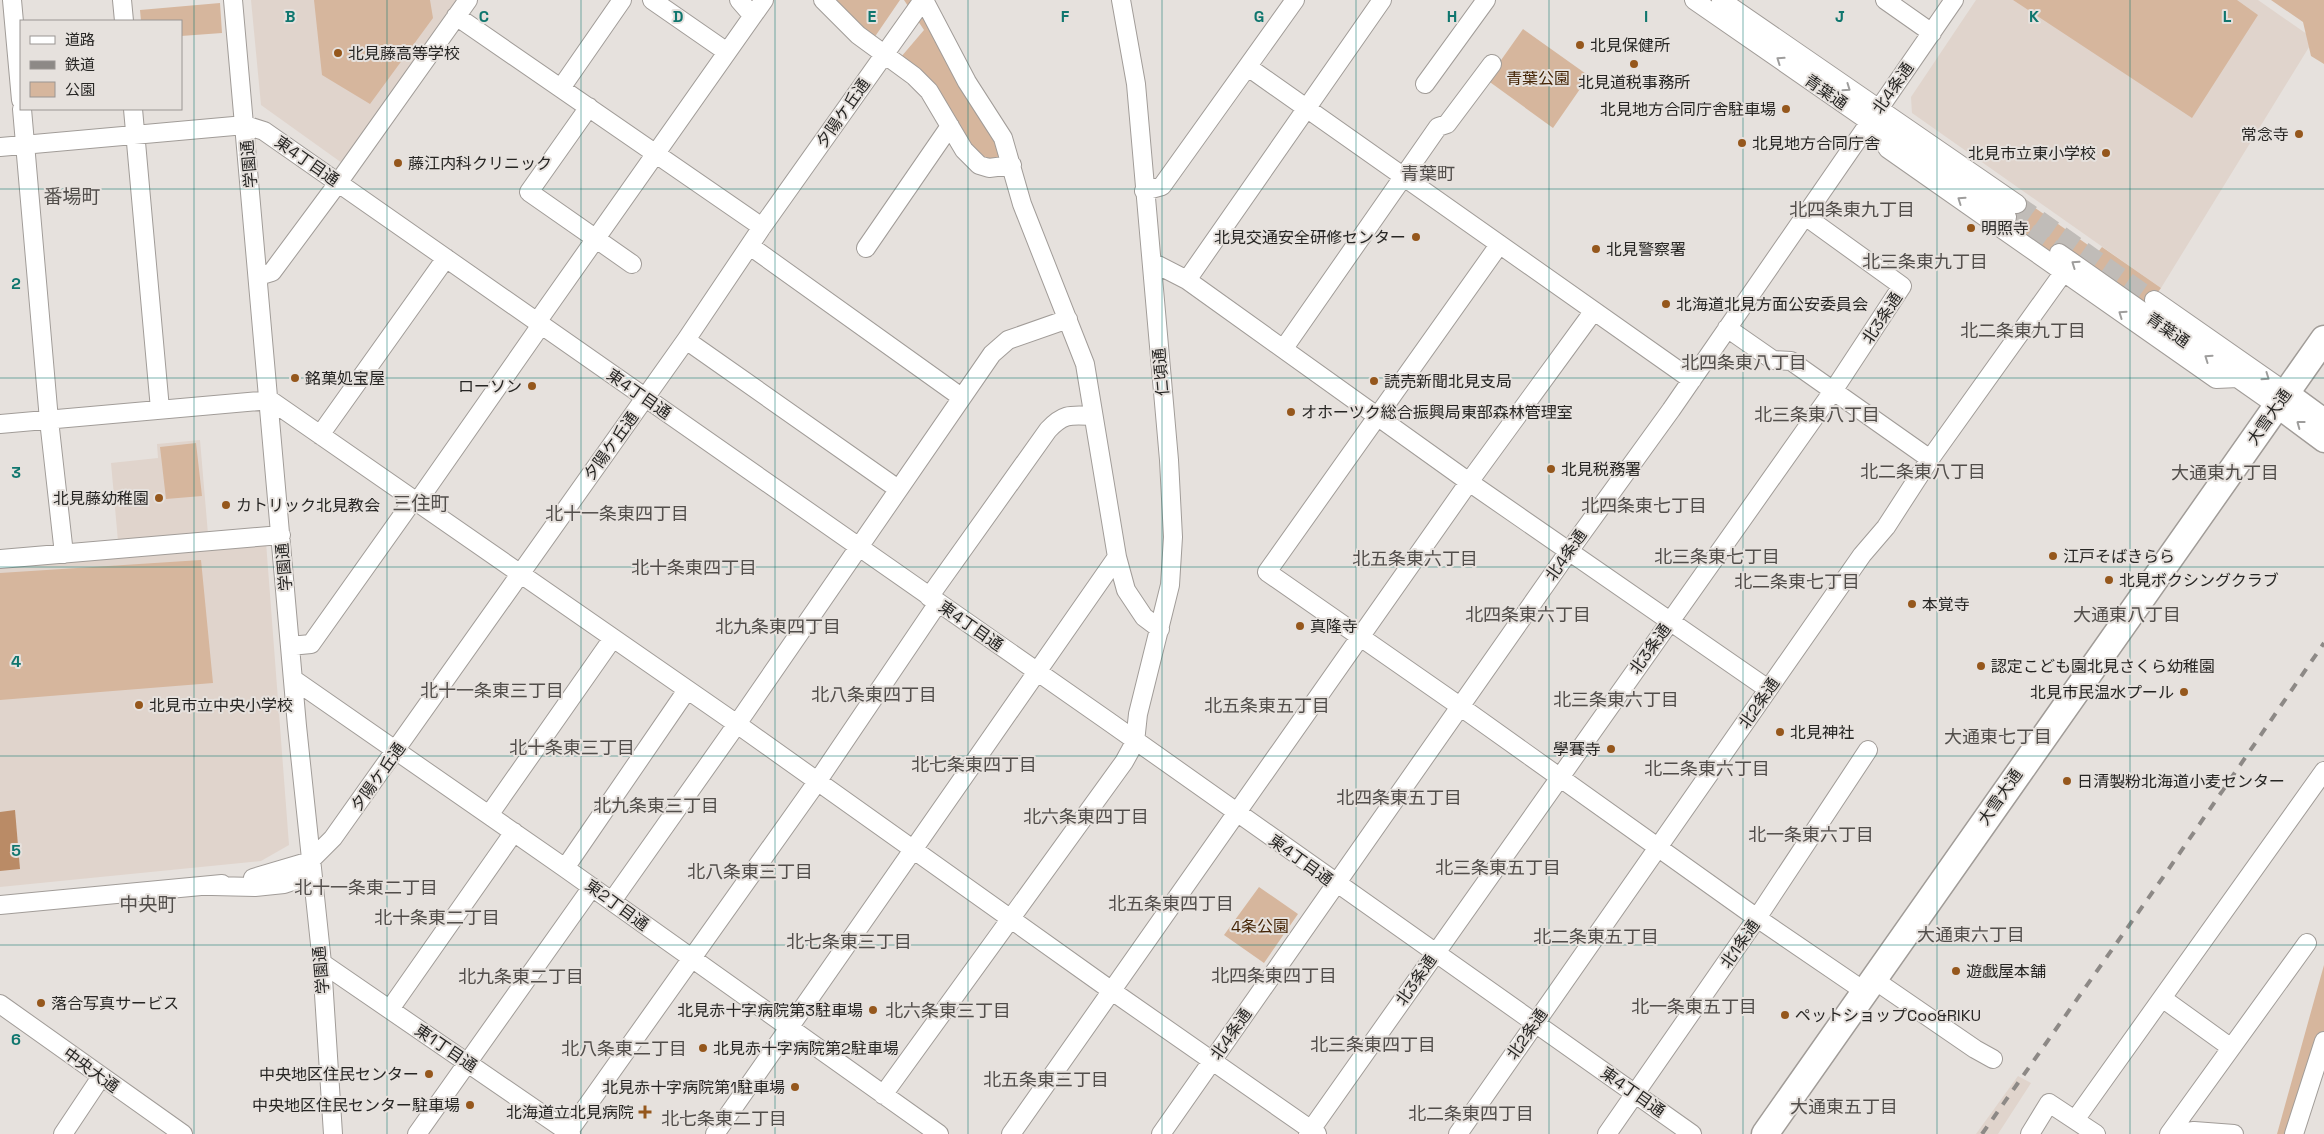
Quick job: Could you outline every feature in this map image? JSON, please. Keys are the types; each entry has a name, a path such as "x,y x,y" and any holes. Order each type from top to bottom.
{"highway":[{"name":"大雪大通","path":"1765,1134 2324,339"}],"main road":[{"path":"2282,399 2324,420"},
{"path":"2282,399 2324,441"}],"street":[{"path":"12,0 20,89"},
{"path":"122,0 124,20"},
{"name":"学園通","path":"233,0 270,400 293,679 310,861 322,963 333,1134"},
{"path":"259,276 272,272 338,183 468,0"},
{"path":"561,88 622,0"},
{"path":"652,0 727,52"},
{"path":"740,0 752,15"},
{"path":"290,646 311,644 416,500 764,0"},
{"path":"823,0 858,35 914,76 929,91 964,150 979,165 989,168 1012,165"},
{"path":"923,0 967,82 1003,138 1022,204 1085,364 1117,557 1126,590 1144,617 1160,629"},
{"name":"夕陽ケ丘通","path":"0,905 212,886 267,875 310,861 333,838 397,750 923,0"},
{"name":"仁頃通","path":"1121,0 1136,84 1169,460 1172,537 1170,585 1138,714 1135,742"},
{"path":"1144,191 1162,186 1295,0"},
{"path":"1187,280 1382,0"},
{"path":"1425,84 1486,0"},
{"name":"青葉通","path":"1694,0 1874,115"},
{"name":"青葉通","path":"1721,0 1874,115 2012,211"},
{"path":"1885,0 1932,33"},
{"name":"北4条通","path":"1160,1134 1569,551 1692,380 1954,0"},
{"path":"456,16 762,227"},
{"path":"1284,348 1438,127 1447,124 1492,64"},
{"path":"1248,67 1692,380"},
{"path":"589,106 529,192 632,264"},
{"path":"22,110 49,420 64,554"},
{"path":"133,110 160,409"},
{"path":"1874,115 1888,149 2216,379 2238,378"},
{"path":"0,147 245,125"},
{"name":"東4丁目通","path":"245,125 264,131 859,547 1692,1134"},
{"path":"866,248 950,126"},
{"name":"北3条通","path":"1312,1133 1435,953 1833,390 1902,286 1805,216"},
{"path":"1499,245 1268,572 1758,918 1975,1050 1993,1059"},
{"path":"750,246 961,397"},
{"name":"青葉通","path":"2059,253 2238,378 2282,399"},
{"path":"320,435 446,258"},
{"path":"1152,262 1187,280 1469,482 1768,689"},
{"name":"北2条通","path":"1458,1134 1862,555 1886,527 1930,459 2063,273"},
{"name":"青葉通","path":"2154,300 2282,399"},
{"path":"1011,1134 1469,482 1593,312"},
{"path":"612,901 737,724 992,354 1008,340 1068,318"},
{"path":"1727,328 1773,360 1791,361 1930,459"},
{"path":"686,340 898,489"},
{"path":"0,424 270,400 737,724 1011,920 1213,1060 1312,1133"},
{"path":"569,1133 817,782 934,600 1048,430 1059,418 1071,415 1093,416"},
{"path":"0,560 281,535"},
{"path":"715,1134 914,851 1117,557"},
{"path":"489,815 613,638"},
{"name":"東2丁目通","path":"293,679 612,901 939,1134"},
{"path":"564,868 687,690"},
{"path":"883,1094 1011,920 1124,762 1135,742"},
{"name":"北1条通","path":"1607,1134 1758,918 1868,750"},
{"path":"2075,1120 2324,771"},
{"path":"390,1009 514,832"},
{"path":"417,1134 466,1062 592,887"},
{"path":"2171,1134 2230,1047 2307,943"},
{"name":"東1丁目通","path":"322,963 569,1133"},
{"path":"2162,998 2230,1047"},
{"name":"中央大通","path":"0,1004 101,1078 182,1134"},
{"path":"2294,1134 2324,1041"},
{"path":"63,1134 101,1078"},
{"path":"2030,1134 2049,1103 2096,1134"},
{"path":"2171,1134 2194,1131 2234,1134"}],"shaded area":[{"name":"北見藤高等学校","path":"251,0 458,0 342,163 261,105"},
{"name":"北見市立東小学校","path":"1976,0 2258,0 2314,39 2161,288 1912,113 1911,97"},
{"name":"北見藤幼稚園","path":"200,440 208,534 118,541 111,463 158,458 157,444"},
{"name":"北見市立中央小学校","path":"266,542 289,845 261,861 0,887 0,566"},
{"path":"15,810 20,869 0,871 0,812"},
{"path":"2018,1076 2031,1083 1998,1134 1976,1134"}],"green space":[{"path":"314,0 430,0 433,18 370,104 322,75"},
{"path":"833,0 900,0 874,38"},
{"path":"904,0 914,0 1002,151 998,162 982,159 901,57 924,30"},
{"path":"2013,0 2237,0 2258,15 2192,118"},
{"path":"2271,0 2324,0 2324,64 2311,56 2303,22"},
{"path":"220,3 222,33 182,36 182,20 141,20 140,10"},
{"name":"青葉公園","path":"1523,29 1589,76 1553,128 1487,80"},
{"path":"2021,198 2098,252 2102,247 2161,288 2146,308 2056,259 2004,222"},
{"path":"196,443 202,496 166,499 160,447"},
{"path":"201,560 213,683 0,700 0,573"},
{"name":"4条公園","path":"1259,887 1298,914 1264,963 1224,935"},
{"path":"2324,965 2324,1032 2291,1134 2277,1134"}],"tunnel":[{"path":"2017,204 2154,300"},
{"path":"2007,217 2059,253"}],"railway":[{"path":"1982,1134 2166,873 2324,643"}],"place":[{"name":"北見保健所","path":"1580,45"},
{"name":"北見藤高等学校","path":"338,53"},
{"name":"北見道税事務所","path":"1634,64"},
{"name":"北見地方合同庁舎駐車場","path":"1786,109"},
{"name":"常念寺","path":"2299,134"},
{"name":"北見地方合同庁舎","path":"1742,143"},
{"name":"北見市立東小学校","path":"2106,153"},
{"name":"藤江内科クリニック","path":"398,163"},
{"name":"明照寺","path":"1971,228"},
{"name":"北見交通安全研修センター","path":"1416,237"},
{"name":"北見警察署","path":"1596,249"},
{"name":"北海道北見方面公安委員会","path":"1666,304"},
{"name":"銘菓処宝屋","path":"295,378"},
{"name":"読売新聞北見支局","path":"1374,381"},
{"name":"ローソン","path":"532,386"},
{"name":"オホーツク総合振興局東部森林管理室","path":"1291,412"},
{"name":"北見税務署","path":"1551,469"},
{"name":"北見藤幼稚園","path":"159,498"},
{"name":"カトリック北見教会","path":"226,505"},
{"name":"江戸そばきらら","path":"2053,556"},
{"name":"北見ボクシングクラブ","path":"2109,580"},
{"name":"本覚寺","path":"1912,604"},
{"name":"真隆寺","path":"1300,626"},
{"name":"認定こども園北見さくら幼稚園","path":"1981,666"},
{"name":"北見市民温水プール","path":"2184,692"},
{"name":"北見市立中央小学校","path":"139,705"},
{"name":"北見神社","path":"1780,732"},
{"name":"學賽寺","path":"1611,749"},
{"name":"日清製粉北海道小麦センター","path":"2067,781"},
{"name":"遊戯屋本舗","path":"1956,971"},
{"name":"落合写真サービス","path":"41,1003"},
{"name":"北見赤十字病院第3駐車場","path":"873,1010"},
{"name":"ペットショップCoo&RIKU","path":"1785,1015"},
{"name":"北見赤十字病院第2駐車場","path":"703,1048"},
{"name":"中央地区住民センター","path":"429,1074"},
{"name":"北見赤十字病院第1駐車場","path":"795,1087"},
{"name":"中央地区住民センター駐車場","path":"470,1105"},
{"name":"北海道立北見病院","path":"645,1112"}],"district":[{"name":"青葉町","path":"1428,173"},
{"name":"番場町","path":"72,196"},
{"name":"北四条東九丁目","path":"1852,209"},
{"name":"北三条東九丁目","path":"1925,261"},
{"name":"北二条東九丁目","path":"2023,330"},
{"name":"北四条東八丁目","path":"1744,362"},
{"name":"北三条東八丁目","path":"1817,414"},
{"name":"北二条東八丁目","path":"1923,471"},
{"name":"大通東九丁目","path":"2225,472"},
{"name":"三住町","path":"421,503"},
{"name":"北四条東七丁目","path":"1644,505"},
{"name":"北十一条東四丁目","path":"617,513"},
{"name":"北三条東七丁目","path":"1717,556"},
{"name":"北五条東六丁目","path":"1415,558"},
{"name":"北十条東四丁目","path":"694,567"},
{"name":"北二条東七丁目","path":"1797,581"},
{"name":"北四条東六丁目","path":"1528,614"},
{"name":"大通東八丁目","path":"2127,614"},
{"name":"北九条東四丁目","path":"778,626"},
{"name":"北十一条東三丁目","path":"492,690"},
{"name":"北八条東四丁目","path":"874,694"},
{"name":"北三条東六丁目","path":"1616,699"},
{"name":"北五条東五丁目","path":"1267,705"},
{"name":"大通東七丁目","path":"1998,736"},
{"name":"北十条東三丁目","path":"572,747"},
{"name":"北七条東四丁目","path":"974,764"},
{"name":"北二条東六丁目","path":"1707,768"},
{"name":"北四条東五丁目","path":"1399,797"},
{"name":"北九条東三丁目","path":"656,805"},
{"name":"北六条東四丁目","path":"1086,816"},
{"name":"北一条東六丁目","path":"1811,834"},
{"name":"北三条東五丁目","path":"1498,867"},
{"name":"北八条東三丁目","path":"750,871"},
{"name":"北十一条東二丁目","path":"366,887"},
{"name":"北五条東四丁目","path":"1171,903"},
{"name":"中央町","path":"148,904"},
{"name":"北十条東二丁目","path":"437,917"},
{"name":"大通東六丁目","path":"1971,934"},
{"name":"北二条東五丁目","path":"1596,936"},
{"name":"北七条東三丁目","path":"849,941"},
{"name":"北四条東四丁目","path":"1274,975"},
{"name":"北九条東二丁目","path":"521,976"},
{"name":"北一条東五丁目","path":"1694,1006"},
{"name":"北六条東三丁目","path":"948,1010"},
{"name":"北三条東四丁目","path":"1373,1044"},
{"name":"北八条東二丁目","path":"624,1048"},
{"name":"北五条東三丁目","path":"1046,1079"},
{"name":"大通東五丁目","path":"1844,1106"},
{"name":"北二条東四丁目","path":"1471,1113"},
{"name":"北七条東二丁目","path":"724,1118"}]}
